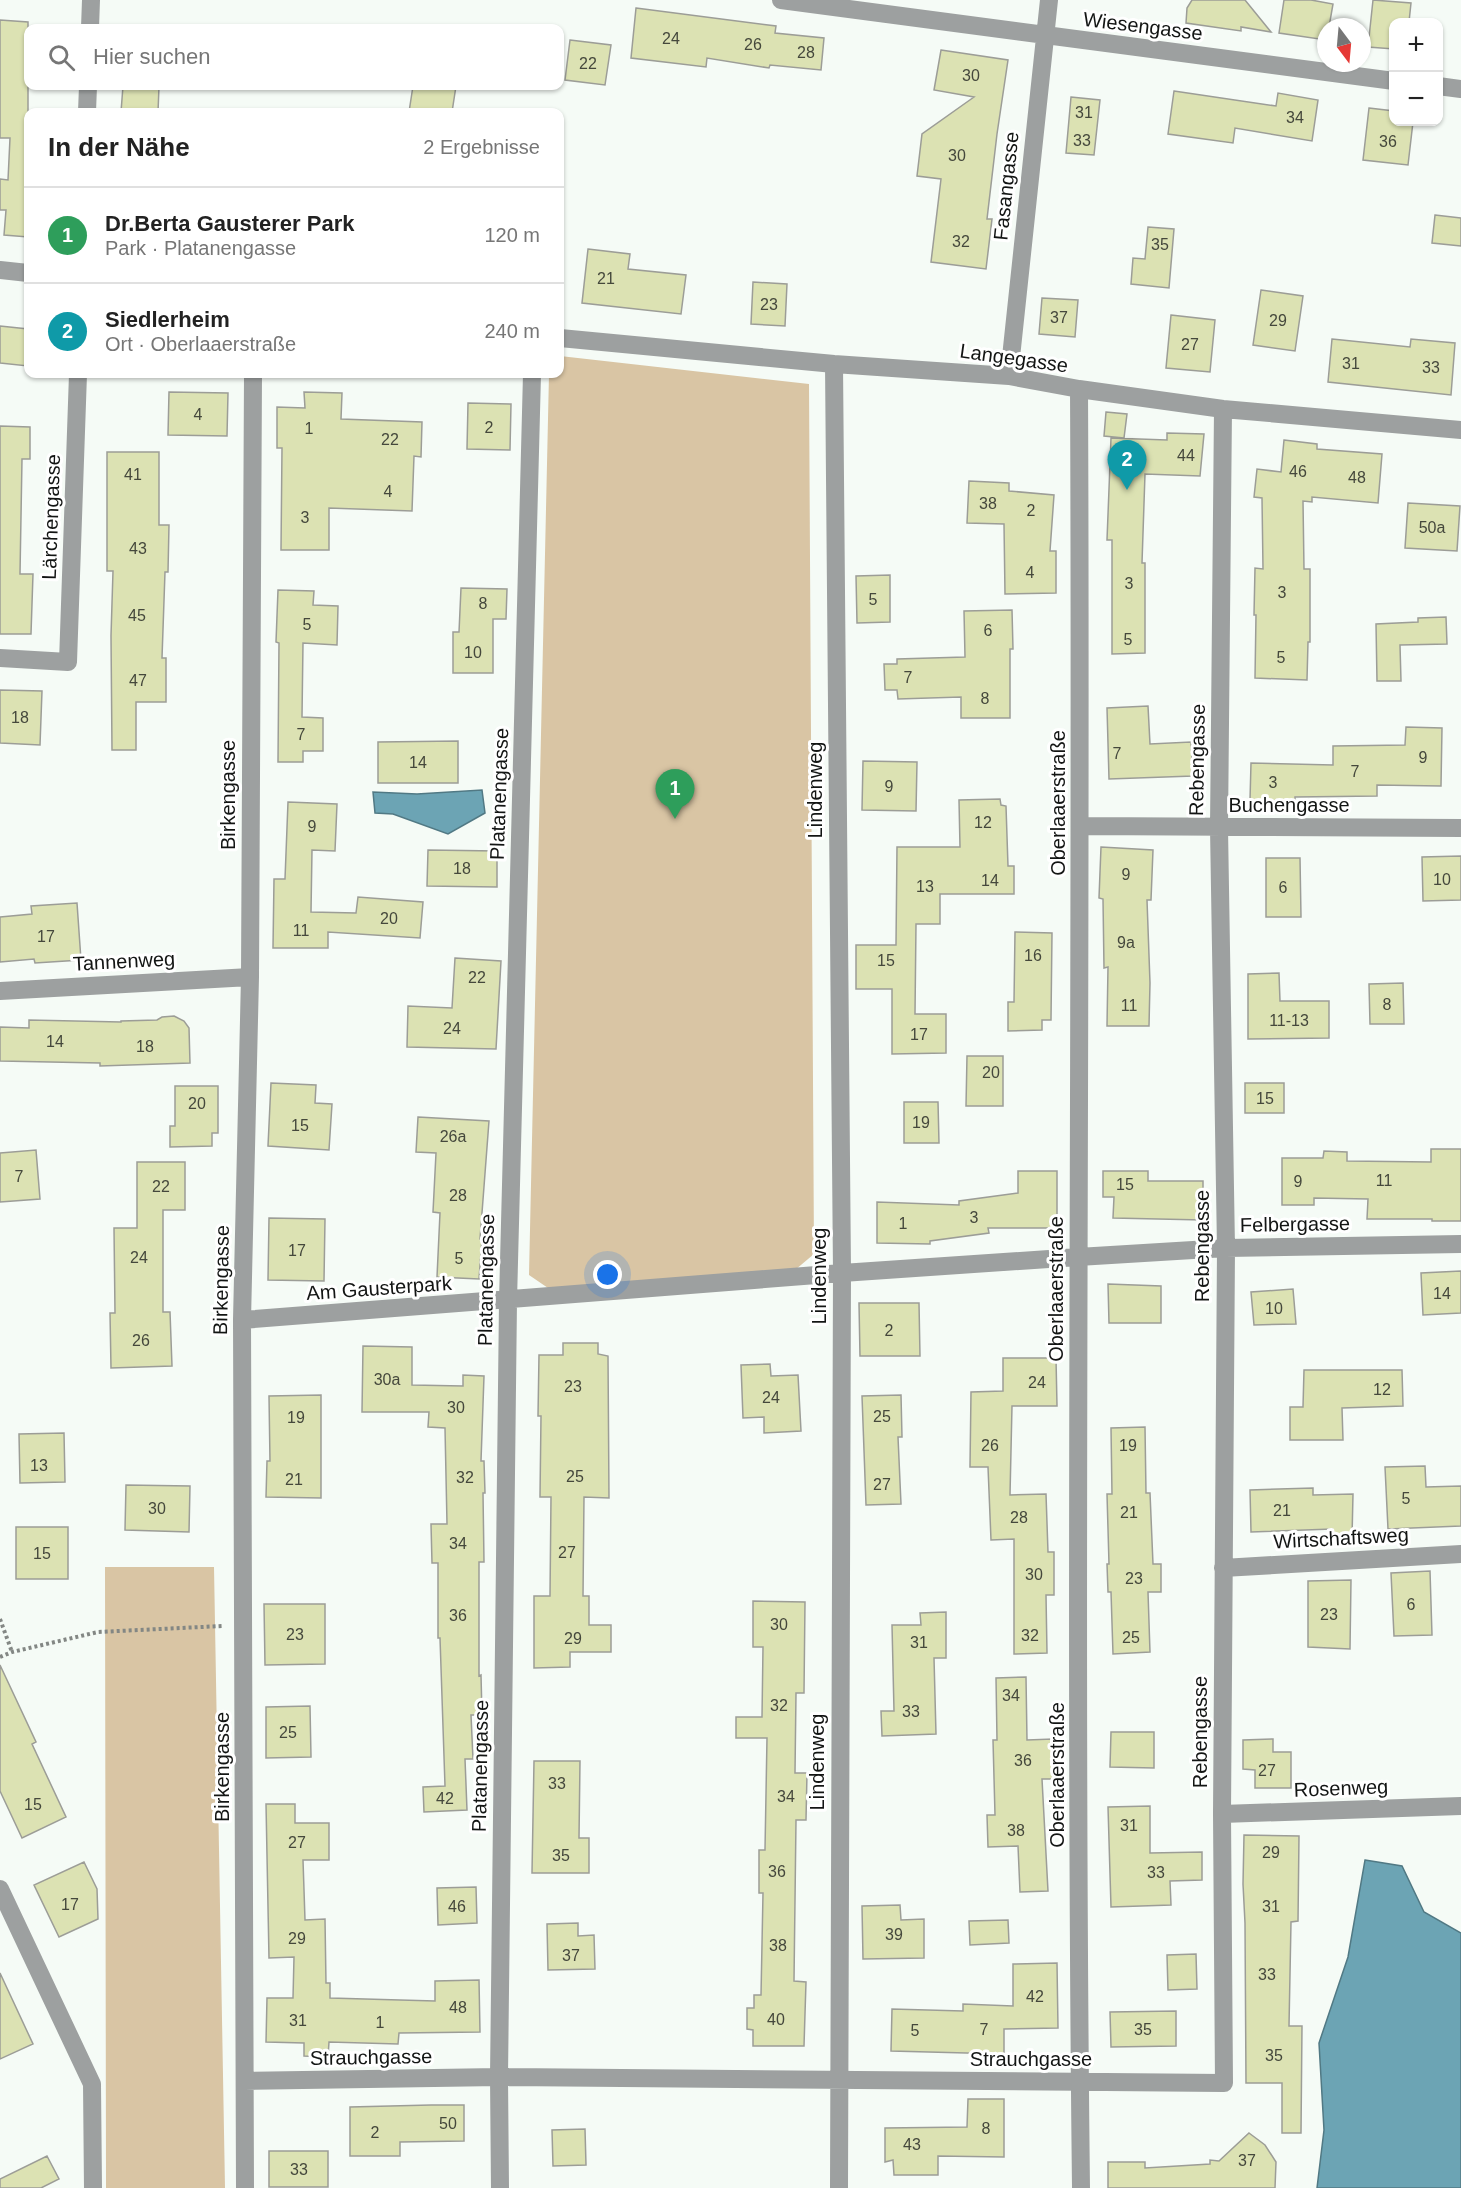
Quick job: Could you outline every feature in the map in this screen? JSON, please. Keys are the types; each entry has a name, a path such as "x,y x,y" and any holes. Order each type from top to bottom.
{"street":[{"path":"90,24 92,0"},
{"name":"Wiesengasse","path":"781,0 1389,80"},
{"name":"Fasangasse","path":"1009,376 1049,0"},
{"path":"1443,87 1461,89"},
{"path":"87,108 88,90"},
{"path":"0,270 24,273"},
{"name":"Langegasse","path":"564,339 834,364 1009,376 1079,389 1223,409 1461,430"},
{"name":"Lindenweg","path":"834,364 842,1273 839,2188"},
{"name":"Lärchengasse","path":"0,658 68,662 78,378"},
{"name":"Birkengasse","path":"245,2188 242,1320 250,977 253,378"},
{"name":"Platanengasse","path":"500,2188 498,2077 508,1301 532,378"},
{"name":"Oberlaaerstraße","path":"1079,389 1081,826 1078,1257 1081,2188"},
{"name":"Rebengasse","path":"1223,409 1219,828 1226,1248 1222,1814 1224,2083"},
{"name":"Buchengasse","path":"1081,826 1461,828"},
{"name":"Tannenweg","path":"0,991 250,977"},
{"name":"Felbergasse","path":"842,1273 1226,1248 1461,1244"},
{"name":"Am Gausterpark","path":"242,1320 508,1301 842,1273"},
{"name":"Wirtschaftsweg","path":"1223,1568 1461,1554"},
{"name":"Rosenweg","path":"1222,1814 1461,1806"},
{"path":"0,1889 92,2084 93,2188"},
{"name":"Strauchgasse","path":"245,2081 498,2077 1224,2083"}],"path":[{"path":"0,1619 12,1652"},
{"path":"0,1657 12,1652 98,1632 244,1626"}],"shaded area":[{"path":"564,356 809,384 814,1254 795,1270 548,1288 529,1275 549,378 564,378"},
{"path":"105,1567 214,1567 225,2188 106,2188"}],"water":[{"path":"482,790 485,813 448,834 393,814 375,813 373,792 417,794"},
{"path":"1365,1860 1402,1866 1424,1912 1461,1933 1461,2188 1317,2188 1324,2130 1319,2043 1348,1957"}],"building":[{"path":"1192,0 1245,0 1271,32 1241,27 1241,31 1186,23 1187,8"},
{"path":"1284,0 1311,0 1333,4 1331,18 1317,18 1317,39 1279,33"},
{"path":"1373,0 1411,3 1409,18 1389,18 1389,49 1371,47"},
{"path":"636,8 776,26 775,33 824,38 821,70 770,65 769,68 707,58 706,67 631,58"},
{"path":"0,20 28,22 24,24 24,90 28,90 28,108 24,108 24,237 4,235 6,210 0,210 0,179 8,180 10,138 0,138"},
{"path":"570,40 611,45 605,85 565,80"},
{"path":"941,50 1008,60 987,219 992,219 986,269 931,262 941,179 917,176 922,134 974,97 934,90"},
{"path":"123,90 159,90 158,108 121,108"},
{"path":"412,90 455,90 453,108 410,108"},
{"path":"1174,91 1276,106 1278,93 1318,100 1312,141 1235,128 1233,143 1168,134"},
{"path":"1071,97 1100,100 1094,155 1066,153"},
{"path":"1369,108 1389,110 1389,126 1413,126 1408,165 1363,160"},
{"path":"1435,215 1461,218 1461,246 1432,243"},
{"path":"1148,227 1174,229 1169,288 1131,284 1133,258 1145,259"},
{"path":"588,249 630,254 628,269 686,275 681,314 582,303"},
{"path":"753,282 787,284 785,326 751,324"},
{"path":"1261,290 1303,296 1295,351 1253,345"},
{"path":"1042,298 1078,300 1075,337 1039,334"},
{"path":"1171,315 1215,320 1210,372 1166,368"},
{"path":"0,326 24,329 24,366 0,363"},
{"path":"1332,339 1410,347 1411,339 1455,343 1451,395 1328,382"},
{"path":"169,392 228,393 227,436 168,435"},
{"path":"304,392 342,393 341,419 422,422 421,457 414,456 412,511 329,508 329,550 281,550 282,448 277,448 277,407 305,408"},
{"path":"468,403 511,404 510,450 467,449"},
{"path":"1106,412 1127,414 1124,438 1104,436"},
{"path":"0,426 30,427 30,459 22,459 20,574 33,574 31,634 0,634"},
{"path":"1167,433 1204,434 1200,476 1145,474 1142,563 1145,563 1145,653 1112,654 1112,540 1107,540 1111,438 1167,440"},
{"path":"1284,440 1317,444 1317,449 1382,454 1378,503 1312,497 1312,502 1303,501 1304,569 1310,569 1310,642 1308,642 1307,680 1255,678 1255,568 1263,569 1262,498 1254,497 1257,469 1281,472"},
{"path":"107,452 159,452 159,525 169,525 162,658 166,658 166,702 136,702 136,750 112,750 113,571 107,571"},
{"path":"969,481 1009,483 1009,491 1054,495 1050,551 1056,551 1056,593 1005,594 1004,524 967,523"},
{"path":"1408,503 1460,506 1457,551 1405,548"},
{"path":"890,575 890,622 857,623 856,576"},
{"path":"461,588 507,589 506,619 493,619 493,673 453,673 453,632 459,632"},
{"path":"278,590 314,591 313,605 338,606 337,645 303,643 302,717 323,718 323,751 303,751 303,762 278,762 279,643 276,642"},
{"path":"1012,610 1010,718 961,718 961,697 898,699 897,690 885,690 884,664 897,664 897,659 965,657 964,611"},
{"path":"1446,617 1447,644 1400,645 1401,681 1377,681 1376,624 1418,622 1418,618"},
{"path":"0,690 42,691 40,745 0,743"},
{"path":"1148,706 1150,744 1191,742 1193,776 1109,779 1107,708"},
{"path":"1406,727 1442,728 1441,786 1377,785 1377,796 1295,797 1295,801 1250,800 1251,763 1333,765 1333,746 1405,745"},
{"path":"458,741 458,783 378,783 378,742"},
{"path":"863,761 917,762 916,811 862,810"},
{"path":"1000,799 1001,805 1006,806 1008,866 1014,866 1014,894 940,894 940,924 916,924 915,1014 946,1014 946,1053 892,1054 892,989 856,989 856,945 896,945 897,847 960,847 959,800"},
{"path":"288,802 337,804 335,851 312,850 311,912 356,913 358,897 423,902 420,938 328,932 328,948 273,948 274,879 285,879"},
{"path":"1101,847 1153,850 1151,900 1147,900 1149,1026 1107,1026 1108,967 1104,968 1103,899 1099,898"},
{"path":"428,850 497,851 497,887 427,886"},
{"path":"1461,856 1461,900 1423,901 1422,857"},
{"path":"1266,858 1300,858 1301,917 1266,917"},
{"path":"77,903 81,960 35,963 34,959 0,962 0,917 32,914 31,906"},
{"path":"1015,932 1052,933 1051,1020 1042,1020 1042,1030 1008,1031 1008,1002 1014,1002"},
{"path":"455,958 501,961 496,1049 407,1047 408,1006 452,1008"},
{"path":"1279,973 1280,1001 1329,1001 1329,1038 1248,1039 1248,974"},
{"path":"1403,983 1404,1024 1370,1024 1369,984"},
{"path":"174,1016 184,1021 189,1028 190,1063 100,1066 100,1063 0,1061 0,1027 29,1028 29,1020 121,1022 157,1020"},
{"path":"967,1056 1003,1056 1003,1106 966,1106"},
{"path":"271,1083 316,1085 315,1103 332,1104 329,1150 268,1146"},
{"path":"1245,1083 1284,1083 1284,1113 1245,1113"},
{"path":"175,1086 218,1086 218,1133 212,1133 212,1146 170,1147 170,1126 175,1126"},
{"path":"904,1102 938,1102 939,1143 904,1143"},
{"path":"418,1117 489,1121 479,1279 437,1277 440,1213 433,1212 436,1153 416,1152"},
{"path":"1431,1149 1461,1149 1461,1221 1367,1219 1368,1199 1314,1198 1314,1205 1282,1205 1282,1158 1323,1158 1324,1151 1347,1152 1347,1161 1431,1162"},
{"path":"36,1150 40,1199 0,1202 0,1153"},
{"path":"137,1162 185,1162 185,1210 163,1210 163,1312 170,1312 172,1366 111,1368 110,1313 115,1313 114,1228 137,1228"},
{"path":"1018,1171 1057,1171 1057,1228 988,1228 989,1233 930,1241 930,1244 877,1243 877,1202 959,1205 959,1201 1018,1193"},
{"path":"1103,1171 1148,1171 1148,1181 1203,1181 1203,1220 1113,1218 1114,1197 1103,1197"},
{"path":"269,1218 325,1219 324,1281 268,1280"},
{"path":"1461,1271 1461,1313 1423,1315 1421,1273"},
{"path":"1108,1284 1161,1286 1161,1323 1109,1323"},
{"path":"1293,1289 1296,1324 1254,1325 1251,1292"},
{"path":"859,1303 919,1303 920,1356 860,1356"},
{"path":"563,1343 598,1343 598,1354 608,1356 609,1498 584,1497 583,1596 589,1596 589,1625 611,1625 611,1652 570,1652 570,1667 534,1668 534,1596 550,1596 551,1497 540,1497 539,1355 563,1355"},
{"path":"363,1346 412,1347 412,1385 463,1386 463,1375 484,1376 481,1461 484,1461 485,1493 483,1493 484,1562 479,1562 479,1676 481,1675 482,1715 471,1715 473,1759 465,1759 467,1810 424,1812 423,1787 445,1786 440,1638 438,1638 438,1563 432,1563 431,1524 447,1524 445,1428 428,1427 429,1412 362,1412"},
{"path":"1003,1358 1056,1358 1057,1406 1012,1406 1010,1495 1046,1494 1048,1552 1054,1552 1054,1595 1046,1595 1047,1653 1014,1654 1014,1539 991,1540 988,1467 970,1467 971,1392 1003,1391"},
{"path":"770,1364 771,1376 798,1375 801,1431 764,1433 764,1417 743,1418 741,1365"},
{"path":"1304,1370 1402,1370 1403,1406 1342,1408 1343,1440 1290,1440 1290,1407 1303,1407"},
{"path":"321,1395 321,1498 266,1497 267,1461 270,1461 269,1396"},
{"path":"901,1395 902,1437 898,1437 901,1504 866,1505 862,1396"},
{"path":"1145,1427 1146,1493 1150,1493 1153,1564 1161,1564 1161,1592 1148,1592 1150,1652 1113,1654 1111,1592 1108,1592 1107,1564 1109,1564 1107,1494 1112,1494 1111,1428"},
{"path":"64,1433 65,1482 20,1483 19,1434"},
{"path":"1425,1466 1426,1487 1461,1486 1461,1526 1388,1529 1385,1467"},
{"path":"126,1485 190,1486 189,1532 125,1530"},
{"path":"1313,1488 1313,1495 1353,1494 1352,1538 1332,1538 1332,1529 1251,1532 1250,1490"},
{"path":"16,1527 68,1527 68,1579 16,1579"},
{"path":"1430,1571 1432,1635 1394,1636 1391,1573"},
{"path":"1351,1580 1350,1649 1308,1647 1308,1581"},
{"path":"753,1601 805,1602 804,1693 796,1693 795,1773 807,1773 806,1820 796,1820 794,1981 806,1982 804,2046 753,2046 753,2030 747,2029 747,2008 754,2008 754,1995 761,1995 763,1893 759,1893 759,1850 765,1850 767,1738 736,1738 736,1717 762,1717 763,1647 753,1647"},
{"path":"264,1604 325,1604 325,1664 265,1665"},
{"path":"946,1612 946,1658 934,1658 936,1734 882,1736 881,1711 894,1711 892,1625 921,1625 920,1613"},
{"path":"0,1665 36,1742 32,1744 66,1817 22,1838 0,1791"},
{"path":"1026,1677 1027,1740 1053,1739 1053,1779 1042,1779 1048,1891 1020,1892 1018,1846 988,1847 987,1815 995,1815 993,1740 997,1740 996,1678"},
{"path":"310,1706 311,1757 266,1758 266,1707"},
{"path":"1111,1732 1154,1732 1154,1768 1110,1767"},
{"path":"1273,1739 1273,1752 1291,1752 1291,1788 1255,1788 1255,1770 1243,1769 1243,1740"},
{"path":"534,1761 580,1761 579,1838 589,1838 589,1873 532,1873"},
{"path":"266,1804 295,1804 295,1823 329,1823 329,1860 303,1860 305,1920 325,1919 326,1983 330,1983 330,1998 435,2001 435,1981 479,1980 480,2032 399,2033 398,2044 329,2042 328,2057 304,2056 304,2043 266,2042 267,1998 293,1998 294,1957 269,1958"},
{"path":"1150,1806 1150,1853 1202,1852 1202,1880 1170,1881 1171,1905 1111,1907 1108,1807"},
{"path":"1244,1835 1299,1836 1298,1921 1291,1922 1289,2026 1302,2026 1301,2133 1282,2133 1282,2083 1246,2083"},
{"path":"84,1862 97,1889 98,1919 59,1937 34,1885"},
{"path":"476,1887 477,1923 438,1925 437,1888"},
{"path":"900,1905 901,1920 924,1919 924,1958 863,1959 862,1906"},
{"path":"1008,1920 1009,1943 970,1945 969,1921"},
{"path":"578,1923 578,1936 594,1935 595,1969 548,1970 547,1924"},
{"path":"1196,1954 1197,1989 1168,1990 1167,1955"},
{"path":"1057,1963 1058,2028 1004,2029 1004,2054 891,2051 892,2009 963,2011 963,2004 1013,2006 1013,1964"},
{"path":"0,1973 33,2044 0,2059"},
{"path":"1176,2011 1176,2046 1111,2047 1110,2012"},
{"path":"968,2099 1004,2099 1004,2157 938,2156 938,2175 894,2175 893,2160 885,2162 885,2128 967,2127"},
{"path":"464,2105 464,2141 400,2142 400,2156 350,2156 350,2107"},
{"path":"585,2129 586,2165 553,2166 552,2130"},
{"path":"1249,2133 1265,2145 1276,2162 1275,2188 1108,2188 1108,2162 1145,2162 1145,2168 1210,2164 1210,2160 1219,2161"},
{"path":"269,2151 328,2151 328,2187 269,2187"},
{"path":"47,2156 59,2179 41,2188 0,2188 0,2179"}],"place":[{"name":"Siedlerheim","path":"1127,490"},
{"name":"Dr.Berta Gausterer Park","path":"675,819"}]}
